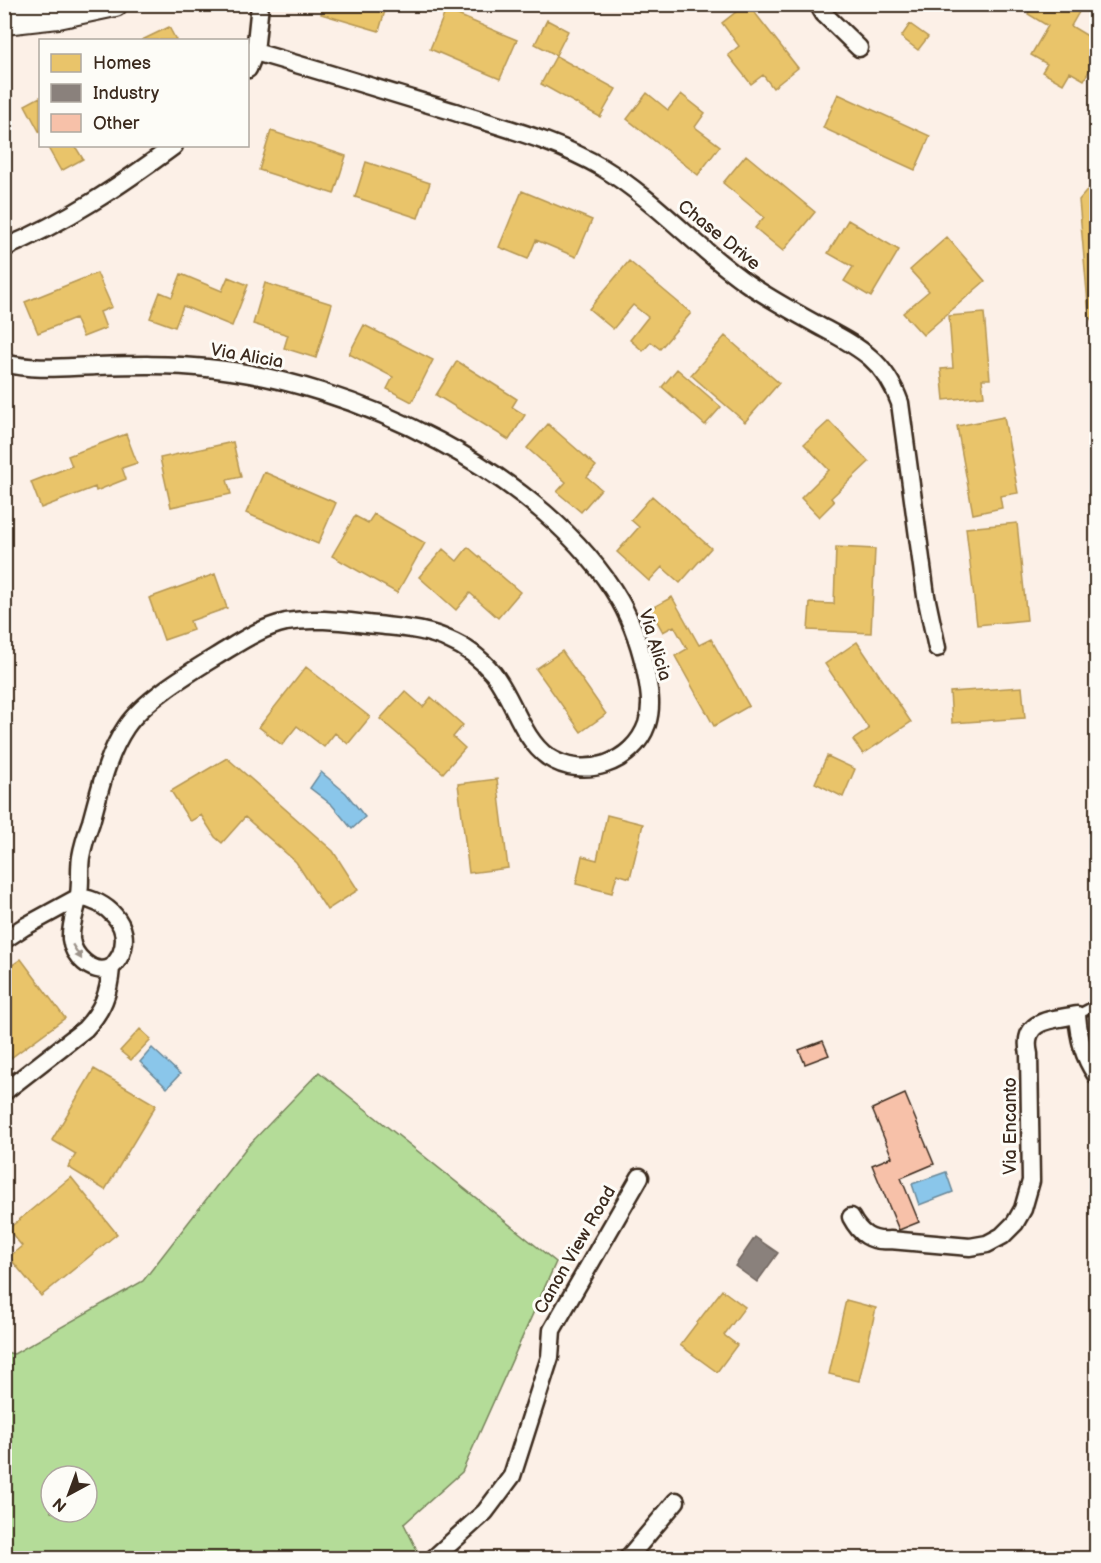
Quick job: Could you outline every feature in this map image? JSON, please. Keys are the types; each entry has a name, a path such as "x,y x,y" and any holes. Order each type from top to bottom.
{"street":[{"path":"4,22 58,16 115,4"},
{"path":"249,67 255,52 260,4"},
{"path":"818,4 824,14 859,48"},
{"name":"Chase Drive","path":"255,52 560,147 602,168 630,187 718,262 748,284 858,346 875,360 888,375 900,403 926,596 937,648"},
{"path":"4,248 72,215 122,184 173,147"},
{"name":"Via Alicia","path":"4,363 31,368 150,364 210,368 260,376 366,408 425,434 472,461 529,501 572,539 600,571 621,602 631,625 643,659 650,694 648,721 639,739 625,754 601,766 574,767 548,757 538,748 529,736 507,692 493,673 478,657 445,637 420,630 318,619 284,622 256,632 202,665 145,705 128,724 114,747 80,858 79,897 70,937 73,949 90,967 111,968"},
{"path":"4,940 79,897 92,899 103,905 116,916 123,928 123,948 111,968 106,999 96,1017 85,1029 4,1092"},
{"path":"1077,1015 1078,1038 1087,1062 1096,1075"},
{"name":"Via Encanto","path":"851,1217 857,1229 867,1237 880,1241 970,1247 987,1244 1002,1236 1015,1223 1023,1209 1031,1181 1027,1044 1029,1033 1036,1024 1042,1021 1077,1015"},
{"name":"Canon View Road","path":"434,1558 485,1512 512,1476 550,1357 552,1330 640,1177"},
{"path":"628,1558 676,1501"}],"lane":[{"path":"1077,1015 1096,1005"}],"green space":[{"path":"319,1072 556,1262 462,1472 404,1524 421,1558 5,1558 5,1352 14,1354 143,1281 246,1148"}],"water":[{"path":"321,772 346,793 365,817 352,829 332,805 310,788"},
{"path":"152,1048 180,1074 167,1088 140,1062"},
{"path":"946,1172 953,1192 919,1205 912,1184"}],"building: Homes":[{"path":"324,4 387,4 379,31 321,14"},
{"path":"746,4 798,68 773,88 763,75 751,84 728,55 739,46 722,23"},
{"path":"1033,4 1066,4 1079,12 1071,26 1096,41 1096,58 1084,80 1070,72 1063,84 1042,72 1047,64 1031,55 1048,26 1028,14"},
{"path":"446,10 517,40 500,79 430,49"},
{"path":"547,20 568,31 556,55 535,44"},
{"path":"910,24 928,37 918,50 901,37"},
{"path":"169,27 175,39 144,39"},
{"path":"556,56 616,89 600,117 541,84"},
{"path":"647,93 668,110 681,94 705,113 695,127 720,146 698,175 627,119"},
{"path":"838,94 930,136 915,170 823,128"},
{"path":"39,98 39,131 25,105"},
{"path":"271,131 346,156 334,194 259,170"},
{"path":"48,147 76,147 83,159 61,171"},
{"path":"746,155 815,212 783,251 755,228 764,217 723,183"},
{"path":"366,162 430,183 418,218 355,197"},
{"path":"1096,180 1096,327 1089,316 1079,200"},
{"path":"522,191 592,220 576,257 536,240 528,259 499,247"},
{"path":"848,220 899,250 871,297 844,281 853,267 828,253"},
{"path":"947,237 985,281 923,335 903,313 929,291 910,270"},
{"path":"629,261 691,313 660,349 651,342 643,351 630,340 648,317 633,305 613,329 589,309"},
{"path":"97,273 112,307 100,312 106,328 83,337 75,318 38,333 25,302"},
{"path":"181,274 222,291 228,277 248,285 232,326 183,306 175,327 150,318 160,292 172,297"},
{"path":"265,283 332,304 316,358 284,348 288,335 253,324"},
{"path":"984,313 990,379 982,379 984,396 944,400 941,369 953,368 949,316"},
{"path":"364,325 433,360 412,402 387,389 393,377 349,354"},
{"path":"725,336 779,383 745,422 691,375"},
{"path":"457,361 517,399 512,407 525,415 509,440 436,395"},
{"path":"677,369 721,407 705,425 662,387"},
{"path":"1004,417 1018,493 1000,496 1002,508 973,514 957,426"},
{"path":"829,421 869,462 831,498 834,502 819,517 801,498 829,470 804,444"},
{"path":"548,424 596,466 587,477 601,489 581,512 557,492 566,482 527,448"},
{"path":"126,434 137,463 122,468 126,479 96,491 95,487 41,508 31,482 72,466 68,456"},
{"path":"233,442 241,477 227,480 231,494 171,507 160,458"},
{"path":"264,472 336,503 318,544 246,513"},
{"path":"652,496 711,548 680,583 662,567 649,581 617,552 639,527 631,520"},
{"path":"374,514 425,543 397,593 332,556 355,516 368,523"},
{"path":"1017,523 1027,620 977,625 966,528"},
{"path":"468,547 520,592 498,618 470,593 456,610 419,577 443,549 457,561"},
{"path":"836,547 875,549 871,633 808,630 810,603 834,604"},
{"path":"215,574 227,608 190,621 193,630 164,640 149,598"},
{"path":"672,597 699,645 711,639 749,706 714,726 675,656 687,649 674,626 663,632 650,609"},
{"path":"857,642 911,722 863,754 853,740 869,729 825,664"},
{"path":"562,651 606,714 581,732 536,669"},
{"path":"306,667 370,717 348,744 335,733 324,747 297,726 282,745 259,727"},
{"path":"1022,687 1025,718 952,723 950,692"},
{"path":"405,691 423,707 431,697 463,725 453,737 465,748 443,773 380,719"},
{"path":"827,756 855,769 843,797 815,783"},
{"path":"227,758 333,851 358,890 327,910 296,862 245,817 222,843 215,837 201,815 189,820 171,791"},
{"path":"497,779 508,868 469,873 458,784"},
{"path":"607,815 643,824 630,878 617,874 612,893 576,884 582,856 597,860"},
{"path":"21,959 65,1018 4,1063 4,971"},
{"path":"140,1029 151,1039 131,1060 120,1051"},
{"path":"94,1069 156,1105 105,1190 68,1167 76,1154 52,1140"},
{"path":"71,1177 117,1234 41,1296 9,1257 22,1246 8,1229"},
{"path":"722,1290 745,1307 724,1335 737,1345 717,1372 680,1345"},
{"path":"846,1300 876,1308 859,1381 829,1374"}],"building: Industry":[{"path":"755,1237 778,1253 757,1282 735,1266"}],"building: Other":[{"path":"823,1041 829,1055 805,1064 799,1050"},
{"path":"905,1094 934,1164 901,1178 919,1222 899,1230 872,1165 892,1157 872,1109"}]}
